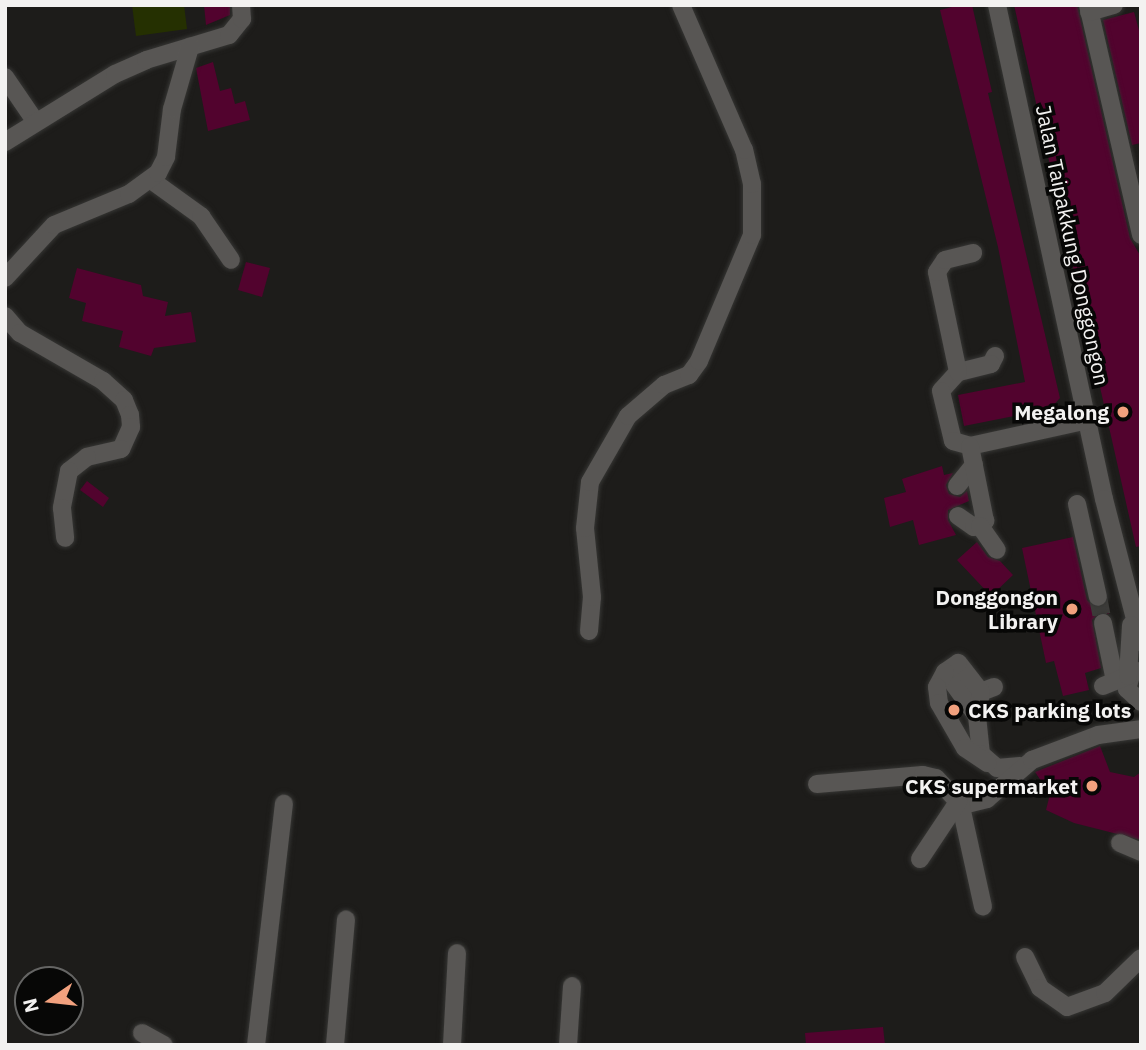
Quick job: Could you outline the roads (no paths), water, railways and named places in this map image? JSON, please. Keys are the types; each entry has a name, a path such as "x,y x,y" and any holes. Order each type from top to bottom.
{"street":[{"path":"5,142 35,121 126,69 229,35 242,19 241,5"},
{"path":"589,631 592,597 585,528 590,482 628,416 664,385 689,374 699,361 751,235 752,184 744,150 681,5"},
{"name":"Jalan Taipakkung Donggongon","path":"997,5 1131,618 1141,642"},
{"path":"1114,5 1089,9 1141,235"},
{"path":"5,278 54,225 151,180 166,157 172,109 190,47"},
{"path":"5,77 35,121"},
{"path":"151,180 201,216 231,260"},
{"path":"958,372 937,272 945,260 972,253"},
{"path":"5,316 20,333 103,381 124,400 130,415 131,428 121,449 87,457 69,471 62,508 65,538"},
{"path":"995,356 991,364 958,372 940,396 953,441 970,446 1088,420"},
{"path":"970,446 984,511 980,526"},
{"path":"957,486 974,465"},
{"path":"1077,503 1098,597"},
{"path":"958,516 980,526 997,550"},
{"name":"Jalan Taipakkung Donggongon","path":"1122,677 1131,618"},
{"path":"987,763 981,754 977,716 988,689 963,665 954,663 945,672 937,687 939,703 965,748 987,763 998,768 1020,766 1089,738 1141,728 1137,701 1127,689 1103,623"},
{"path":"945,672 977,716"},
{"path":"920,859 959,802 987,799 1020,766"},
{"path":"817,784 923,775 950,788 959,802 983,907"},
{"path":"256,1045 284,804"},
{"path":"1120,843 1141,852"},
{"path":"335,1045 346,919"},
{"path":"452,1045 457,953"},
{"path":"1025,957 1040,988 1067,1007 1105,993 1141,958"},
{"path":"569,1045 572,986"},
{"path":"142,1033 164,1045"}],"tunnel":[{"path":"1098,597 1103,623"}],"place":[{"name":"Megalong","path":"1123,412"},
{"name":"Donggongon Library","path":"1072,609"},
{"name":"CKS parking lots","path":"954,710"},
{"name":"CKS supermarket","path":"1092,786"}]}
